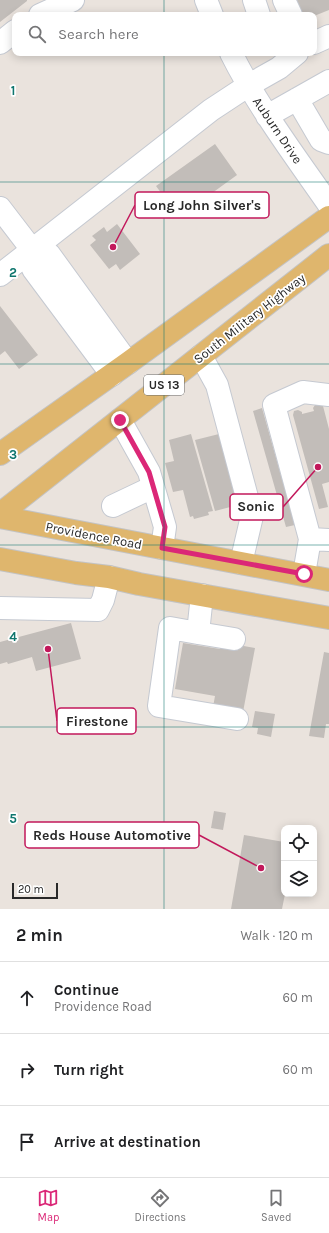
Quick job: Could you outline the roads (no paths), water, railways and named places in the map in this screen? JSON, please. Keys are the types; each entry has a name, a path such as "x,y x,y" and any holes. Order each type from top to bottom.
{"main road":[{"name":"US 13","path":"1,451 120,369 329,217"},
{"name":"South Military Highway","path":"0,516 329,255"},
{"name":"Providence Road","path":"0,516 329,580"},
{"path":"0,559 76,573 109,577 140,584 329,618"}],"street":[{"path":"47,12 73,0"},
{"path":"206,0 211,12"},
{"path":"254,0 258,12"},
{"path":"284,0 290,12"},
{"path":"0,43 12,33"},
{"path":"317,42 329,36"},
{"name":"Auburn Drive","path":"233,56 267,116 329,205"},
{"path":"0,275 211,110 249,85 276,60 288,56"},
{"path":"267,116 329,81"},
{"path":"297,99 321,140 329,143"},
{"path":"0,208 32,251 49,254 120,369"},
{"path":"201,356 217,385 252,516 241,563"},
{"path":"304,574 319,540 274,405 303,392 328,397"},
{"path":"120,420 149,472 165,527 162,548"},
{"path":"114,506 153,487"},
{"path":"0,608 98,610 103,600 109,577"},
{"path":"198,633 202,595"},
{"path":"234,639 170,628 159,706 237,720"}],"place":[{"name":"Long John Silver's","path":"113,247"},
{"name":"Sonic","path":"318,467"},
{"name":"Firestone","path":"48,649"},
{"name":"Reds House Automotive","path":"261,868"}]}
